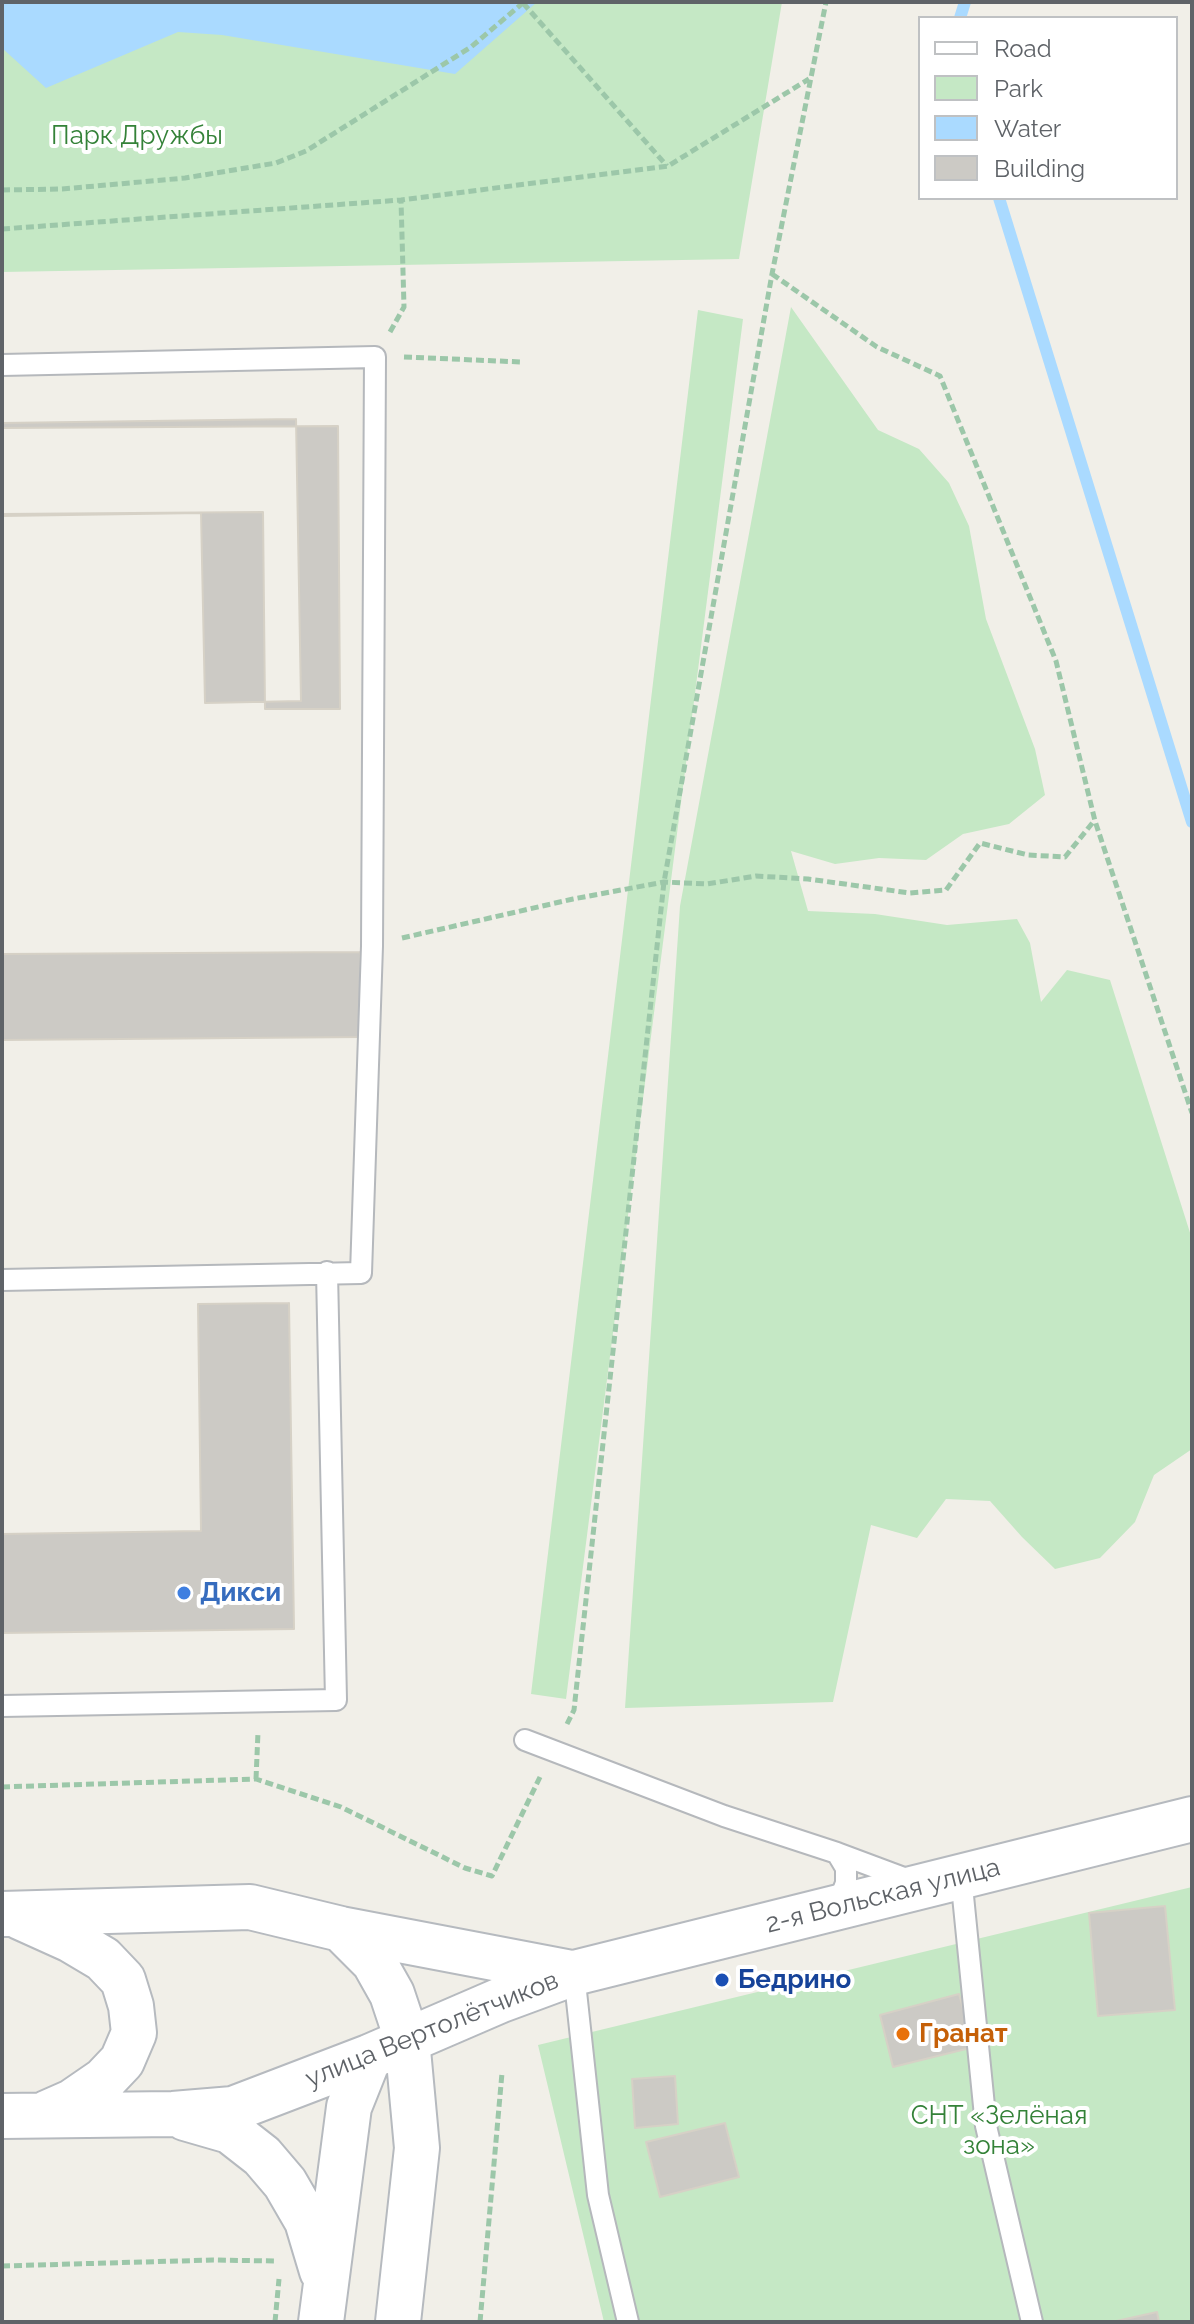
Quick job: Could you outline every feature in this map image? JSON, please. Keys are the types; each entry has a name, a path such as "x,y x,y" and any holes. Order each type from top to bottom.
{"main road":[{"name":"2-я Вольская улица","path":"574,1973 1192,1819"},
{"name":"улица Вертолётчиков","path":"6,1914 250,1907 341,1929 574,1973"},
{"path":"6,1914 60,1934 103,1959 123,1980 131,2006 134,2033 122,2061 104,2080 82,2095 22,2116"},
{"path":"341,1929 374,1962 392,1994 388,2048 417,2148 398,2322"},
{"name":"улица Вертолётчиков","path":"22,2116 173,2114 233,2109 574,1973"},
{"path":"323,2303 349,2107 388,2048"},
{"path":"173,2114 230,2131 262,2156 285,2183 307,2221 323,2303"}],"lane":[{"path":"2,365 375,357 372,946 361,1273 2,1280"},
{"path":"2,1706 336,1700 327,1272"},
{"path":"525,1740 724,1816 837,1853 942,1881 986,2126 1032,2322"},
{"path":"837,1853 846,1868 846,1883 837,1907"},
{"path":"574,1973 598,2195 628,2322"}],"path":[{"path":"2,190 62,189 185,178 276,163 306,151 471,47 524,2 668,166"},
{"path":"2,1787 256,1779 341,1807 465,1868 492,1876 574,1710 664,882 772,274 826,2"},
{"path":"2,229 401,200 668,166 810,79"},
{"path":"401,200 404,307 375,357 522,362"},
{"path":"772,274 877,347 940,376 1056,661 1095,821 1192,1113"},
{"path":"372,946 573,899 664,882 707,884 756,876 808,879 910,893 946,890 980,843 1028,855 1065,857 1095,821"},
{"path":"256,1779 259,1702"},
{"path":"480,2322 502,2073"},
{"path":"2,2266 280,2261 275,2322"}],"green space":[{"name":"Парк Дружбы","path":"2,2 782,2 739,259 2,272"},
{"path":"791,307 878,430 919,449 949,483 969,526 986,619 1035,749 1045,795 1009,824 963,834 926,860 879,858 835,864 791,851 808,911 875,914 947,925 1017,919 1030,943 1041,1002 1067,970 1110,980 1192,1239 1192,1449 1154,1475 1135,1522 1100,1558 1055,1569 990,1501 946,1499 917,1538 871,1525 833,1702 625,1708 680,906"},
{"path":"698,310 743,319 566,1699 531,1694"},
{"name":"СНТ «Зелёная зона»","path":"1192,1887 1192,2322 604,2322 538,2045"}],"water":[{"path":"2,2 537,2 455,74 222,35 178,32 46,88 2,48"}],"building":[{"path":"296,419 301,701 205,703 201,513 2,516 2,423"},
{"path":"338,426 340,709 265,709 263,512 2,514 2,428"},
{"path":"360,952 361,1037 2,1040 2,954"},
{"path":"289,1303 294,1629 2,1633 2,1534 201,1531 198,1304"},
{"path":"1165,1906 1175,2010 1098,2016 1089,1913"},
{"path":"959,1994 974,2047 893,2067 880,2015"},
{"path":"675,2076 678,2124 635,2128 632,2079"},
{"path":"725,2123 739,2177 660,2197 646,2142"},
{"path":"1157,2312 1159,2322 1112,2322"}],"waterway":[{"path":"961,16 965,2"},
{"path":"1000,200 1192,822"}],"place":[{"name":"Дикси","path":"184,1593"},
{"name":"Бедрино","path":"722,1980"},
{"name":"Гранат","path":"903,2034"}]}
